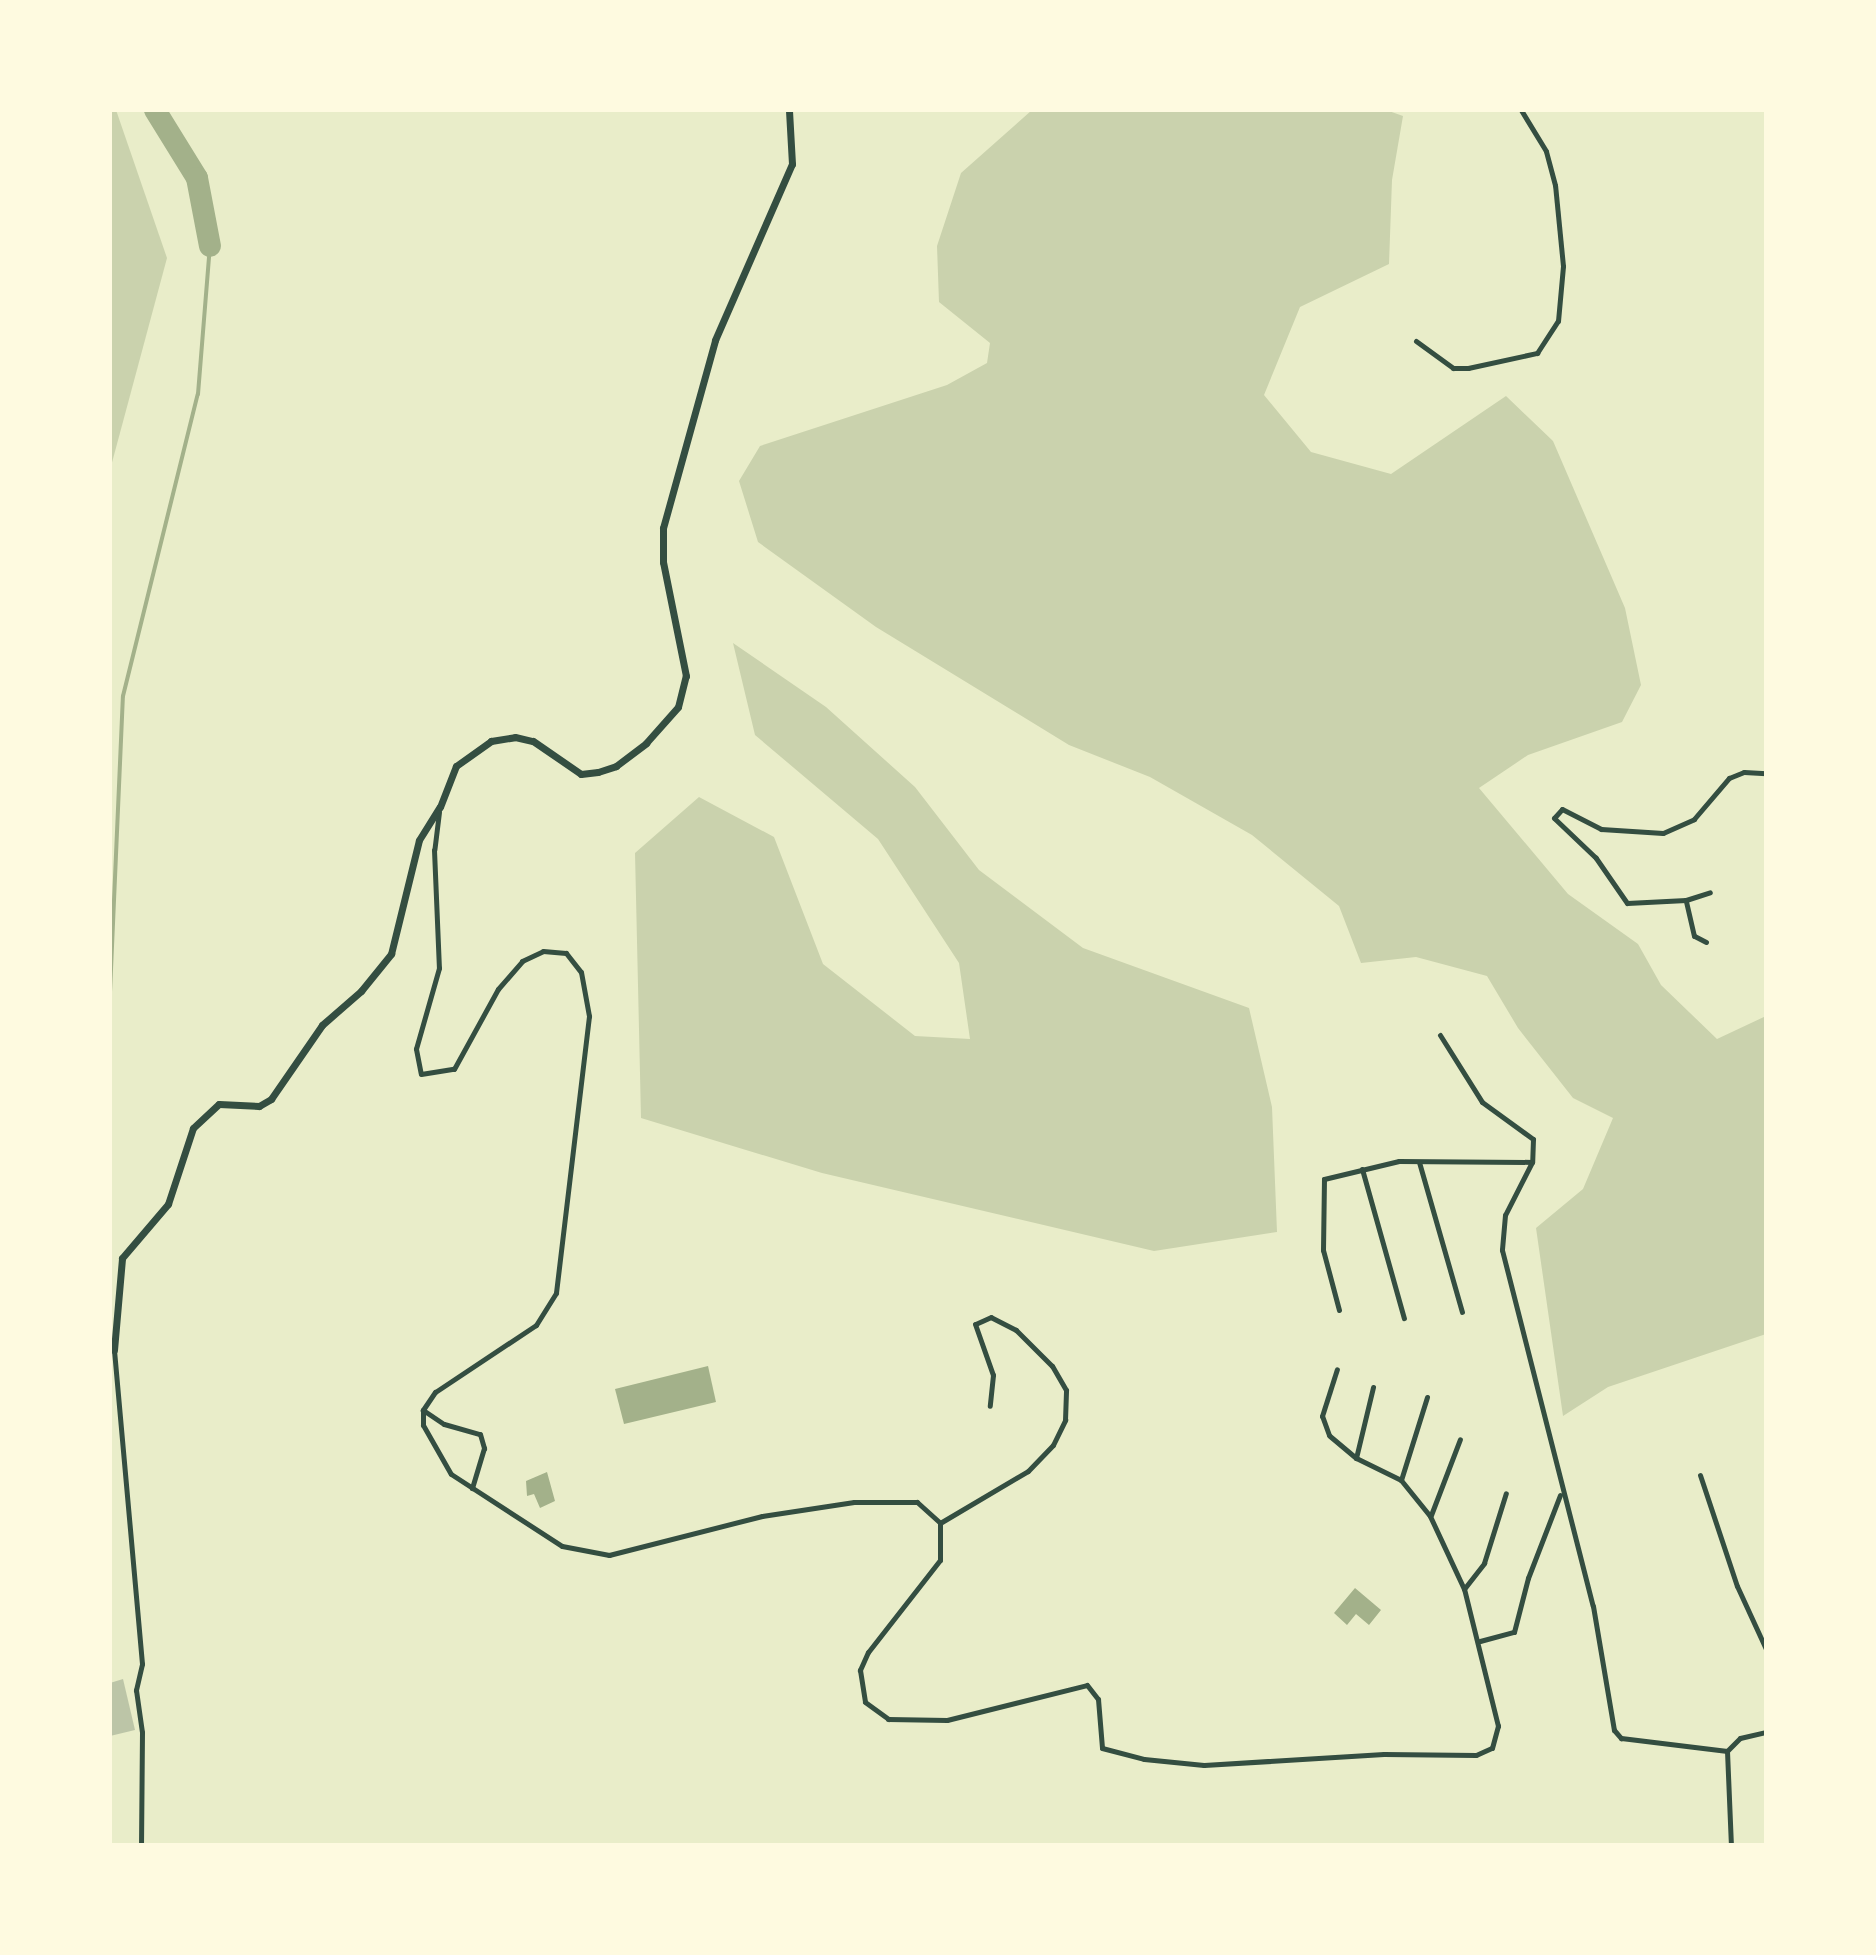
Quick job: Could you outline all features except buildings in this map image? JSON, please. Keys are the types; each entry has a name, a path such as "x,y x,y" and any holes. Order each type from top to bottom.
{"street":[{"path":"141,1845 142,1732 136,1690 142,1664 114,1350 122,1258 168,1204 193,1128 219,1104 259,1106 271,1099 322,1025 361,991 391,954 419,840 440,807 456,766 491,741 533,741 572,769 598,772 616,766 646,743 678,707 686,676 663,562 663,528 715,340 792,164 789,110"},
{"path":"1416,341 1453,368 1468,368 1537,353 1558,321 1563,266 1555,185 1546,151 1521,110"},
{"path":"1710,892 1686,900 1627,903 1596,858 1554,818 1562,809 1601,829 1663,833 1694,819 1729,778 1744,772 1766,773"},
{"path":"440,807 434,850 439,968 416,1049 421,1074 454,1069 498,989 522,961 543,951 566,953 581,972 589,1016 556,1293 536,1325 435,1392 423,1410 435,1453 451,1474 562,1546 587,1555 639,1550 762,1516 854,1502 917,1502 940,1523 940,1560 868,1652 860,1670 865,1702 888,1719 947,1720 1087,1685 1098,1699 1102,1748 1144,1759 1204,1765 1337,1756 1476,1755 1492,1748 1498,1736 1480,1641 1464,1589 1430,1516 1401,1480 1356,1458 1323,1425 1337,1369"},
{"path":"1686,900 1694,936 1706,942"},
{"path":"1440,1035 1482,1102 1533,1139 1532,1162 1500,1233 1560,1495 1593,1606 1614,1730 1621,1738 1727,1751"},
{"path":"1339,1310 1323,1250 1327,1229 1321,1185 1331,1175 1419,1162 1532,1162"},
{"path":"1419,1162 1462,1312"},
{"path":"1362,1168 1404,1318"},
{"path":"940,1523 1028,1471 1053,1445 1065,1420 1068,1402 1061,1379 1029,1341 991,1317 975,1324 993,1375 990,1406"},
{"path":"1356,1458 1373,1387"},
{"path":"1401,1480 1427,1397"},
{"path":"423,1410 444,1424 480,1434 484,1448 472,1488"},
{"path":"1430,1516 1460,1439"},
{"path":"1700,1475 1737,1586 1766,1649"},
{"path":"1464,1589 1489,1552 1506,1493"},
{"path":"1480,1641 1514,1632 1528,1578 1560,1495"},
{"path":"1731,1845 1727,1751 1740,1738 1766,1732"}],"shaded area":[{"path":"110,110 116,110 167,258 110,470"},
{"path":"1032,110 1386,110 1403,116 1392,180 1389,264 1300,307 1264,395 1311,452 1391,474 1506,396 1553,441 1625,608 1641,685 1622,722 1528,755 1479,788 1568,894 1638,944 1661,985 1717,1039 1766,1016 1766,1334 1608,1387 1563,1416 1536,1228 1583,1189 1613,1118 1573,1098 1518,1028 1487,976 1416,957 1361,963 1339,906 1252,835 1150,777 1069,745 876,627 758,542 739,481 760,446 947,385 987,363 990,343 939,302 937,246 961,173"},
{"path":"733,643 826,707 915,787 979,870 1083,948 1249,1008 1272,1107 1277,1232 1154,1251 822,1173 641,1118 635,853 699,797 774,837 823,964 915,1036 970,1039 959,963 878,839 755,735"},
{"path":"708,1366 716,1402 624,1424 615,1389"},
{"path":"547,1472 555,1501 540,1508 534,1494 527,1496 526,1481"},
{"path":"1355,1588 1381,1610 1369,1625 1356,1614 1347,1625 1334,1613"}],"waterway":[{"path":"155,110 197,178 210,246"},
{"path":"110,992 123,696 198,394 210,246"}]}
